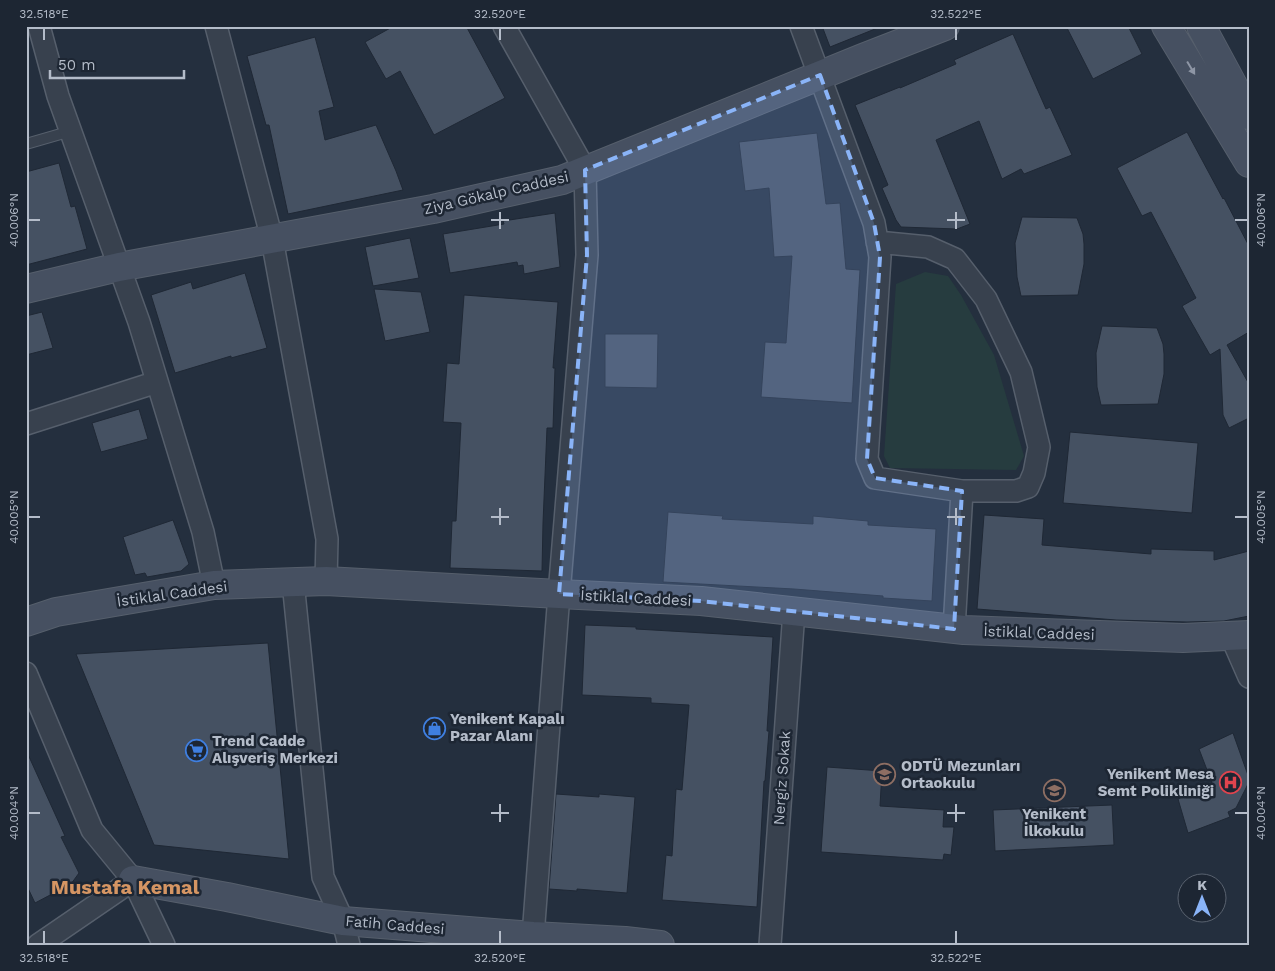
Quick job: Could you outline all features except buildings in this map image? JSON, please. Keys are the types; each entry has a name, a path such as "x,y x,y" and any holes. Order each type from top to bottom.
{"street":[{"path":"39,26 58,96 139,322 202,532 214,585"},
{"path":"216,26 272,239 327,539 326,581"},
{"path":"801,26 874,223 877,242 880,257 867,459 875,478 962,492 1016,491 1028,487 1034,473 1039,447 1021,372 986,298 955,258 928,247 877,242"},
{"name":"Ziya Gökalp Caddesi","path":"26,289 119,267 433,209 562,180 945,26"},
{"path":"1166,26 1249,163"},
{"path":"1201,26 1249,115"},
{"path":"507,27 585,170 587,255 533,936"},
{"path":"26,424 157,382"},
{"path":"954,629 962,492"},
{"name":"İstiklal Caddesi","path":"26,622 56,612 214,585 326,581 701,600 954,629 1183,638 1240,636"},
{"path":"294,582 323,877 346,933"},
{"name":"Nergiz Sokak","path":"770,945 794,611"},
{"path":"1240,636 1249,677"},
{"path":"26,673 92,830 132,880 164,945"},
{"path":"38,945 132,880"},
{"name":"Fatih Caddesi","path":"132,880 227,897 346,933 533,936 660,945"}],"lane":[{"path":"26,144 70,131"}],"highlighted area":[{"path":"820,75 874,223 880,257 867,459 875,478 962,491 954,629 701,601 559,594 587,255 585,170"}],"green space":[{"path":"925,272 948,276 961,295 994,355 1024,456 1016,470 890,468 884,456 896,284"}],"place":[{"name":"Yenikent Kapalı Pazar Alanı","path":"434,728"},
{"name":"Trend Cadde Alışveriş Merkezi","path":"196,750"},
{"name":"ODTÜ Mezunları Ortaokulu","path":"885,775"},
{"name":"Yenikent Mesa Semt Polikliniği","path":"1230,783"},
{"name":"Yenikent İlkokulu","path":"1054,791"}],"district":[{"name":"Mustafa Kemal","path":"125,887"}]}
